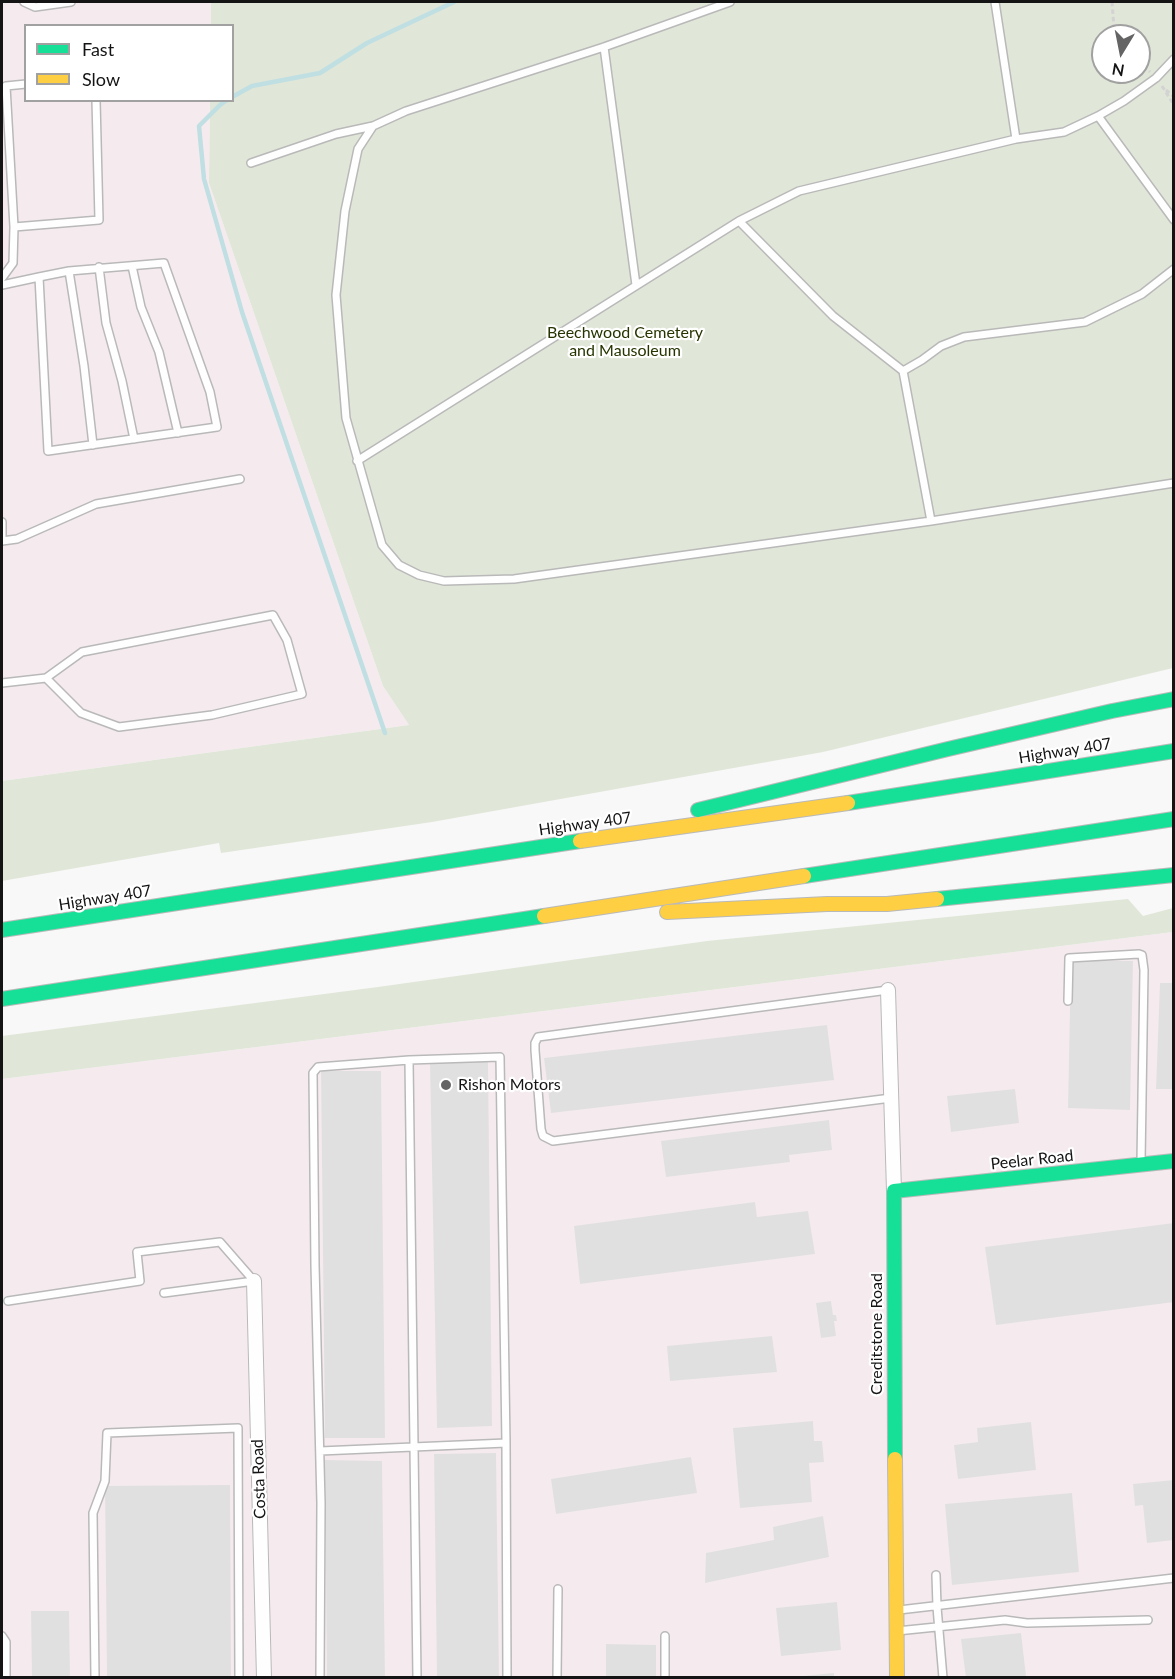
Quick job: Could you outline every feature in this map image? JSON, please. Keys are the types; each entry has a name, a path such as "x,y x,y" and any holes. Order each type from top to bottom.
{"main road":[{"path":"577,841 850,772 1173,699"},
{"name":"Highway 407","path":"2,930 577,841 797,811 1173,751"},
{"path":"2,999 1173,819"},
{"path":"529,919 815,905 887,904 1173,875"},
{"name":"Peelar Road","path":"894,1191 1173,1161"},
{"name":"Creditstone Road","path":"894,1191 893,1323 897,1677"}],"street":[{"name":"Creditstone Road","path":"888,990 894,1191"},
{"name":"Costa Road","path":"254,1281 264,1677"}],"lane":[{"path":"24,2 35,7 71,2"},
{"path":"251,163 336,134 373,126 406,111 604,47 730,2"},
{"path":"995,2 1016,139"},
{"path":"604,47 636,285"},
{"path":"357,461 739,221 799,191 1016,139 1064,132 1124,101 1156,78 1173,59"},
{"path":"2,278 13,263 14,227 6,86 24,84"},
{"path":"14,227 99,220 96,102"},
{"path":"1098,116 1173,220"},
{"path":"373,126 358,148 345,211 336,295 346,418 382,545 399,565 419,575 444,581 514,579 931,521 1173,483"},
{"path":"739,221 833,316 903,371 931,521"},
{"path":"2,285 39,277 69,271 164,263 210,392 217,427 48,451 39,277"},
{"path":"132,266 141,307 159,352 178,433"},
{"path":"99,267 106,323 122,381 134,439"},
{"path":"903,371 941,346 964,337 1085,322 1143,294 1173,269"},
{"path":"69,271 84,366 93,445"},
{"path":"2,522 2,541 17,539 96,504 240,479"},
{"path":"2,683 46,678 82,652 273,615 286,640 302,694 212,715 119,727 81,713 46,678"},
{"path":"1068,1001 1069,958 1139,954 1142,956 1144,970 1141,1165"},
{"path":"888,990 538,1037 535,1050 541,1130 543,1136 553,1141 891,1098"},
{"path":"320,1677 320,1451 313,1073 318,1067 409,1060 500,1057 507,1677"},
{"path":"409,1060 417,1677"},
{"path":"8,1300 140,1281 137,1252 220,1242 254,1281"},
{"path":"164,1293 254,1281"},
{"path":"95,1677 93,1513 105,1481 107,1433 238,1428 239,1677"},
{"path":"320,1451 414,1449 506,1443"},
{"path":"936,1575 943,1677"},
{"path":"897,1610 1173,1578"},
{"path":"557,1677 558,1589"},
{"path":"897,1631 1005,1620 1027,1623 1148,1620"},
{"path":"2,1636 6,1642 6,1677"},
{"path":"665,1636 665,1677"}],"path":[{"path":"1112,2 1114,24"},
{"path":"1162,86 1173,97"}],"shaded area":[{"path":"2,2 211,2 211,24 24,24 24,102 210,102 209,183 383,686 409,725 2,781"},
{"path":"1173,932 1173,1677 2,1677 2,1079"}],"green space":[{"name":"Beechwood Cemetery and Mausoleum","path":"211,2 1173,2 1173,668 823,752 432,822 221,853 219,843 2,881 2,781 409,725 383,686 209,183 210,102 234,102 234,24 211,24"},
{"path":"1128,899 1143,916 1173,908 1173,932 2,1079 2,1036 707,941"}],"building":[{"path":"1071,960 1133,961 1130,1110 1068,1108"},
{"path":"1160,983 1174,983 1174,1089 1156,1089"},
{"path":"827,1025 834,1080 551,1113 544,1058"},
{"path":"430,1062 488,1062 492,1426 437,1428"},
{"path":"321,1071 381,1071 385,1438 325,1438"},
{"path":"1015,1089 1019,1123 951,1132 947,1096"},
{"path":"829,1120 832,1150 789,1155 790,1162 666,1177 661,1141"},
{"path":"755,1202 757,1217 808,1211 815,1254 580,1284 574,1226"},
{"path":"1174,1223 1174,1302 996,1325 985,1247"},
{"path":"831,1301 833,1315 836,1315 837,1321 834,1321 836,1336 821,1338 816,1303"},
{"path":"772,1336 777,1372 670,1381 667,1346"},
{"path":"813,1421 814,1441 822,1441 824,1462 809,1463 812,1502 740,1508 733,1428"},
{"path":"1031,1422 1036,1470 958,1479 954,1445 978,1442 977,1428"},
{"path":"496,1453 499,1678 437,1678 434,1454"},
{"path":"691,1457 697,1493 556,1514 551,1479"},
{"path":"325,1460 382,1461 385,1678 327,1678"},
{"path":"1174,1480 1174,1540 1147,1543 1143,1505 1135,1506 1133,1484"},
{"path":"230,1485 231,1678 107,1678 105,1486"},
{"path":"1072,1493 1079,1572 952,1585 945,1504"},
{"path":"823,1516 829,1557 705,1583 706,1553 774,1540 773,1527"},
{"path":"837,1602 841,1650 781,1656 776,1608"},
{"path":"31,1611 69,1611 70,1678 32,1678"},
{"path":"1021,1633 1026,1676 966,1678 961,1639"},
{"path":"606,1644 656,1645 656,1678 606,1678"},
{"path":"834,1673 834,1678 803,1678 803,1676"}],"waterway":[{"path":"234,96 252,86 320,73 367,43 454,2"},
{"path":"224,102 199,126 204,179 242,312 385,733"}],"traffic: fast":[{"path":"698,810 948,749 1174,699"},
{"path":"848,803 1174,751"},
{"path":"804,876 1174,819"},
{"path":"2,930 580,841"},
{"path":"937,899 1174,875"},
{"path":"2,999 544,916"},
{"path":"895,1459 894,1191 1174,1161"}],"traffic: slow":[{"path":"580,841 848,803"},
{"path":"544,916 804,876"},
{"path":"667,912 827,904 887,904 937,899"},
{"path":"895,1459 897,1678"}],"place":[{"name":"Rishon Motors","path":"446,1085"}]}
